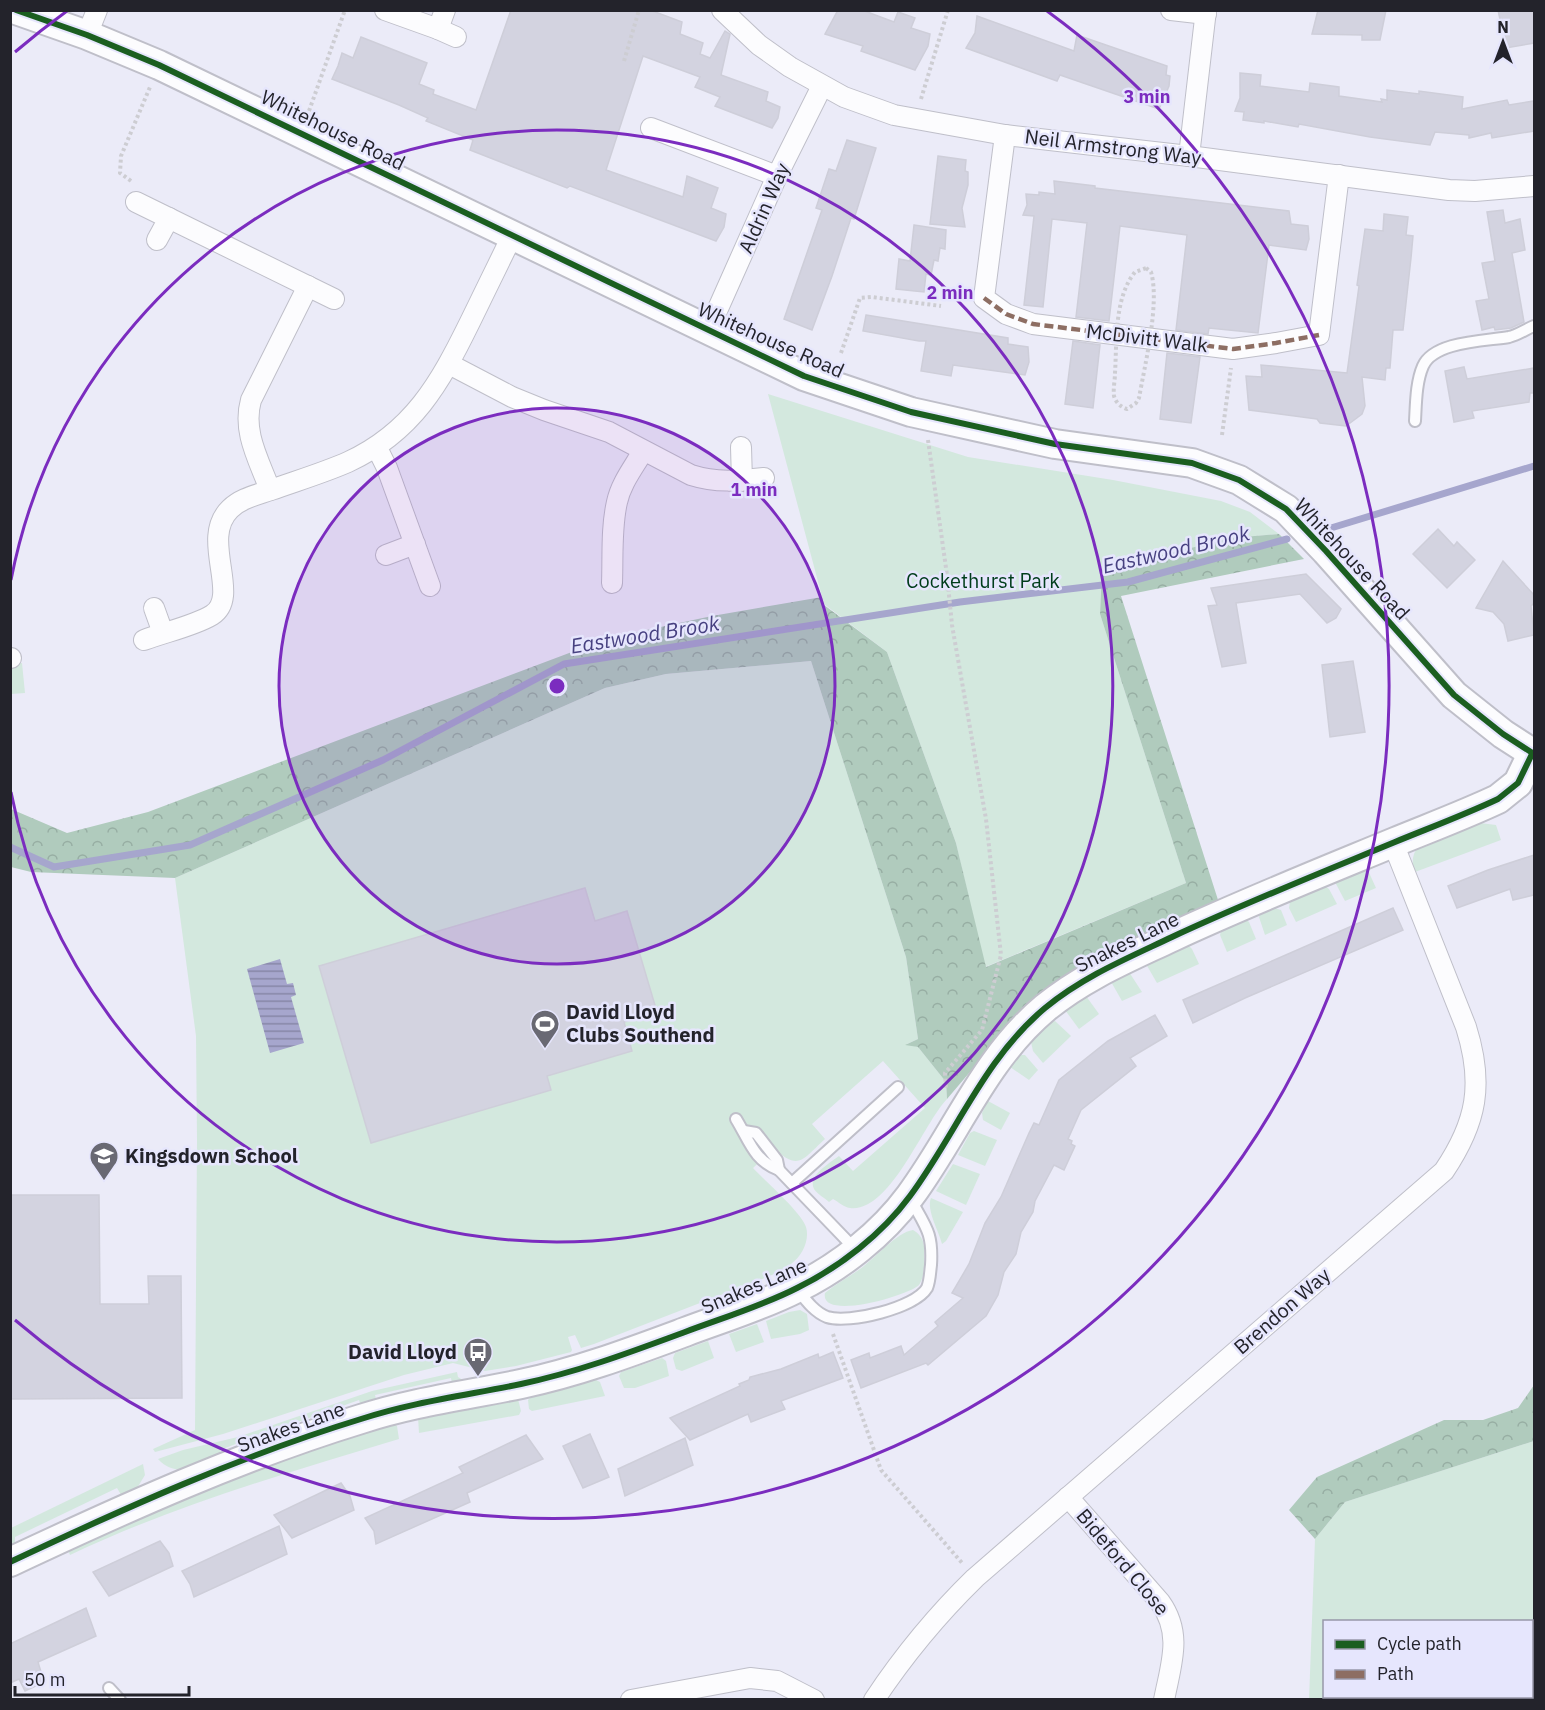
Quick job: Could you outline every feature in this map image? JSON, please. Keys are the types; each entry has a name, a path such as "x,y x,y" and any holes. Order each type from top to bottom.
{"street":[{"name":"Whitehouse Road","path":"16,10 92,23 159,65 708,332 804,376 911,412 1055,444 1191,463 1239,480 1286,509 1454,694 1503,734 1533,754"},
{"path":"385,10 456,37"},
{"path":"438,29 445,10"},
{"name":"Neil Armstrong Way","path":"722,10 759,45 822,86 874,109 914,120 1005,135 1449,190 1475,191 1534,186"},
{"path":"1171,10 1206,12 1189,156"},
{"name":"Aldrin Way","path":"708,332 777,176 822,86"},
{"path":"651,128 777,176"},
{"name":"McDivitt Walk","path":"1005,135 984,298 1006,314 1033,324 1233,349 1276,344 1319,334 1340,175"},
{"path":"136,201 334,299"},
{"path":"158,240 169,218"},
{"path":"144,640 202,619 220,608 224,592 218,557 218,539 220,524 230,509 246,498 346,463 377,448 422,407 449,364 512,236"},
{"path":"270,490 249,433 248,412 251,400 308,286"},
{"path":"449,364 512,397 609,432 705,480 742,481 764,478"},
{"path":"741,447 742,481"},
{"path":"377,448 387,468 430,586"},
{"path":"612,583 617,500 625,481 643,451"},
{"path":"386,555 415,544"},
{"path":"154,608 163,633"},
{"name":"Snakes Lane","path":"10,1562 173,1488 311,1436 363,1418 406,1407 593,1366 745,1310 797,1288 856,1250 885,1224 909,1197 996,1060 1017,1034 1062,995 1109,966 1222,914 1485,805 1509,792 1518,783 1533,754"},
{"name":"Brendon Way","path":"874,1700 918,1639 975,1578 1444,1171 1457,1152 1473,1116 1476,1094 1474,1051 1467,1028 1393,843"},
{"name":"Bideford Close","path":"1068,1497 1160,1602 1171,1620 1174,1631 1173,1651 1164,1700"},
{"path":"631,1700 750,1678 777,1681 814,1700"}],"lane":[{"path":"1415,421 1417,393 1424,364 1435,352 1458,345 1512,336 1534,326"},
{"path":"792,1183 898,1087"},
{"path":"736,1119 744,1131 746,1140 767,1166 779,1170 856,1250"},
{"path":"797,1288 816,1311 827,1317 846,1319 904,1305 920,1295 926,1288 930,1272 931,1240 909,1197"},
{"path":"109,1688 120,1700"}],"path":[{"path":"300,132 345,10"},
{"path":"624,61 639,10"},
{"path":"914,120 948,10"},
{"path":"136,201 142,186 125,178 120,172 119,165 159,65"},
{"path":"841,353 860,298 872,297 941,306"},
{"path":"1222,435 1233,349"},
{"path":"928,435 952,625 986,819 1001,955 982,1030 945,1074 946,1091"},
{"path":"827,1317 881,1470 975,1578"}],"green space":[{"name":"Cockethurst Park","path":"768,394 968,457 1113,480 1221,501 1250,512 1279,534 1231,538 1102,571 1100,614 1186,883 985,967 956,843 887,652 824,604"},
{"path":"1279,534 1304,559 1121,596 1219,903 998,1039 947,1099 946,1082 918,1047 905,1045 918,1039 906,957 811,661 666,674 605,688 175,878 31,872 11,867 11,809 67,833 148,812 609,638 712,616 822,597 824,605 887,652 956,843 986,967 1186,883 1100,614 1102,570 1231,538"},
{"name":"David Lloyd Clubs Southend","path":"811,661 906,957 918,1039 907,1044 918,1047 946,1082 947,1099 892,1182 879,1197 865,1206 850,1208 833,1199 829,1202 815,1191 813,1184 817,1174 839,1156 853,1171 925,1108 883,1061 812,1124 825,1139 806,1157 801,1160 789,1160 774,1148 753,1168 790,1205 806,1227 807,1237 802,1252 795,1261 781,1271 594,1344 581,1348 575,1335 568,1337 571,1352 516,1366 485,1371 453,1363 404,1375 223,1434 155,1452 153,1449 195,1430 196,1036 175,878 605,688 666,674"},
{"path":"22,663 25,693 11,694 10,665"},
{"path":"1480,823 1496,825 1501,840 1415,872 1413,857 1421,845"},
{"path":"1366,866 1376,888 1345,901 1335,882 1336,879"},
{"path":"1323,885 1329,889 1337,904 1296,922 1289,908 1290,901"},
{"path":"1274,908 1281,910 1287,925 1265,935 1260,914"},
{"path":"1245,919 1249,922 1256,939 1227,952 1220,935 1221,931"},
{"path":"1187,944 1199,964 1157,983 1146,964"},
{"path":"1129,972 1142,992 1122,1001 1110,980"},
{"path":"1086,996 1099,1014 1079,1029 1065,1010"},
{"path":"1055,1021 1071,1036 1043,1063 1033,1051 1031,1042 1049,1023"},
{"path":"1019,1055 1025,1055 1038,1070 1029,1080 1010,1067"},
{"path":"988,1101 1010,1113 1001,1130 983,1120 982,1113"},
{"path":"974,1131 997,1140 985,1166 958,1155 970,1133"},
{"path":"953,1164 980,1174 966,1205 936,1191"},
{"path":"931,1198 963,1212 942,1244 931,1214"},
{"path":"913,1230 921,1237 924,1246 923,1274 919,1285 900,1295 866,1304 836,1305 827,1301 825,1293 860,1269 886,1246"},
{"path":"800,1310 807,1314 809,1330 800,1334 771,1339 766,1321"},
{"path":"757,1324 764,1342 736,1352 729,1334"},
{"path":"708,1341 714,1358 682,1371 676,1369 673,1358 675,1353"},
{"path":"662,1358 666,1361 669,1376 635,1388 624,1388 619,1376 621,1372"},
{"path":"457,1372 458,1377 466,1382 452,1384 451,1378 375,1395 377,1403 362,1408 359,1400 284,1427 286,1433 273,1439 270,1431 220,1450 220,1459 195,1467 180,1470 165,1465 158,1459 183,1450 238,1437 372,1391"},
{"path":"596,1380 600,1382 605,1396 532,1411 529,1409 528,1400 533,1395"},
{"path":"1534,1385 1534,1441 1345,1502 1315,1539 1289,1510 1317,1477 1444,1420 1483,1420 1518,1408"},
{"path":"518,1399 521,1411 519,1415 419,1433 418,1417"},
{"path":"394,1424 397,1426 399,1439 273,1477 191,1505 70,1555 68,1550 139,1517 210,1488"},
{"path":"1534,1441 1534,1699 1309,1700 1315,1539 1345,1502"},
{"path":"143,1464 145,1475 134,1493 123,1498 117,1488 15,1537 15,1546 11,1550 11,1528"}],"water":[{"path":"280,959 287,984 293,983 296,995 291,997 304,1043 270,1053 247,969"}],"building":[{"path":"511,10 650,10 682,22 680,34 703,43 700,54 710,58 725,31 730,34 721,75 768,92 766,101 780,107 778,118 772,128 715,106 720,97 695,87 700,77 643,56 606,170 683,197 687,176 718,188 711,208 726,214 724,227 716,241 570,186 567,188 470,150 473,140 426,121 428,118 399,105 332,79 342,53 353,58 361,37 427,63 419,84 434,90 433,94 476,110"},
{"path":"838,10 862,10 894,22 898,12 915,18 911,28 930,34 928,46 915,70 861,51 863,46 825,34"},
{"path":"1318,10 1386,10 1380,40 1362,40 1362,35 1312,34"},
{"path":"1498,10 1534,10 1534,43 1506,48"},
{"path":"977,16 1074,51 1077,35 1167,66 1166,75 1170,76 1169,86 1159,109 1060,75 1057,81 966,48 975,33"},
{"path":"1240,73 1261,75 1260,86 1309,92 1310,83 1339,87 1339,96 1382,102 1381,99 1387,100 1387,90 1419,94 1419,91 1463,97 1462,109 1507,100 1509,105 1534,101 1534,131 1492,138 1491,133 1469,138 1469,135 1435,132 1430,145 1299,124 1298,127 1243,120 1244,112 1235,111 1240,98"},
{"path":"847,140 876,148 854,219 851,218 812,330 784,319 822,210 816,208 829,169 836,171"},
{"path":"938,156 966,160 965,171 968,172 968,185 962,208 965,227 930,224"},
{"path":"1054,181 1289,211 1291,224 1308,226 1309,239 1306,250 1269,245 1258,333 1209,328 1208,334 1176,330 1187,235 1120,226 1109,321 1076,317 1087,223 1052,219 1043,307 1024,305 1034,216 1023,215 1027,205 1026,194 1039,195 1039,192 1055,194"},
{"path":"1503,210 1505,223 1520,219 1525,250 1512,253 1524,322 1511,328 1495,330 1494,327 1482,330 1476,301 1489,299 1482,263 1495,261 1487,212"},
{"path":"1384,214 1408,217 1406,235 1413,236 1411,258 1403,330 1393,330 1390,368 1386,368 1385,380 1362,377 1365,406 1362,414 1346,426 1320,423 1317,419 1249,410 1246,376 1262,377 1261,365 1347,373 1365,229 1383,231"},
{"path":"914,225 946,230 945,249 940,248 938,261 934,260 931,275 926,274 924,292 896,289 899,259 910,261"},
{"path":"866,315 1008,338 1008,344 1028,347 1029,362 1025,375 953,365 951,376 921,371 926,341 863,331"},
{"path":"1073,341 1100,345 1093,408 1065,404"},
{"path":"1167,353 1200,357 1191,423 1160,419"},
{"path":"1464,367 1467,379 1534,368 1534,393 1530,393 1529,402 1472,411 1474,418 1454,422 1445,371"},
{"path":"1438,529 1454,546 1457,542 1475,560 1447,588 1413,554"},
{"path":"1503,561 1534,595 1534,603 1531,606 1534,635 1508,641 1504,624 1493,612 1476,608"},
{"path":"1306,574 1341,609 1336,618 1327,623 1300,594 1236,603 1246,663 1222,667 1208,606 1217,605 1211,588"},
{"path":"1353,661 1365,732 1330,737 1322,665"},
{"path":"1534,855 1534,895 1513,900 1510,889 1457,908 1448,886"},
{"path":"585,888 595,921 627,911 657,1012 624,1022 632,1051 547,1076 551,1090 371,1143 319,966"},
{"path":"1393,908 1403,930 1245,998 1193,1023 1183,1000"},
{"path":"1155,1015 1167,1036 1130,1058 1136,1066 1081,1110 1068,1139 1075,1146 1064,1170 1054,1165 1035,1201 1033,1212 1021,1232 1016,1254 1004,1272 998,1295 986,1316 928,1365 926,1363 861,1388 851,1360 869,1353 870,1358 901,1346 904,1355 938,1326 935,1322 963,1298 952,1293 969,1264 985,1223 1001,1197 1034,1123 1039,1125 1059,1080 1108,1041"},
{"path":"10,1195 99,1195 100,1304 149,1304 148,1276 181,1276 182,1398 10,1399"},
{"path":"833,1352 843,1378 781,1401 785,1409 751,1422 748,1414 690,1440 670,1418 740,1386 739,1384 749,1380 750,1377 781,1369 818,1354 819,1358"},
{"path":"590,1434 609,1477 583,1488 563,1446"},
{"path":"526,1435 543,1459 467,1493 470,1502 376,1544 374,1531 365,1518 463,1473 459,1467"},
{"path":"685,1438 693,1465 625,1496 618,1469"},
{"path":"341,1483 350,1496 354,1510 292,1538 274,1515"},
{"path":"279,1526 287,1554 194,1597 190,1584 182,1571"},
{"path":"160,1541 169,1553 173,1566 109,1596 93,1572"},
{"path":"86,1608 96,1636 38,1662 44,1682 25,1691 19,1679 10,1683 10,1644"}],"waterway":[{"name":"Eastwood Brook","path":"1331,528 1534,466"},
{"name":"Eastwood Brook","path":"10,847 54,867 190,845 383,760 564,664 960,602 1128,582 1287,539"}],"marked path":[{"path":"984,298 1006,314 1033,324 1233,349 1319,335"}],"cycle path":[{"path":"16,10 87,35 159,65 804,376 911,412 1055,444 1192,463 1239,480 1286,509 1454,695 1503,734 1534,754"},
{"path":"10,1562 183,1484 271,1449 400,1408 521,1384 584,1368 756,1306 813,1280 859,1248 899,1210 927,1172 972,1098 1005,1050 1045,1008 1075,986 1199,924 1498,799 1518,783 1532,754"}],"place":[{"name":"David Lloyd Clubs Southend","path":"545,1050"},
{"name":"Kingsdown School","path":"104,1182"},
{"name":"David Lloyd","path":"478,1378"}]}
